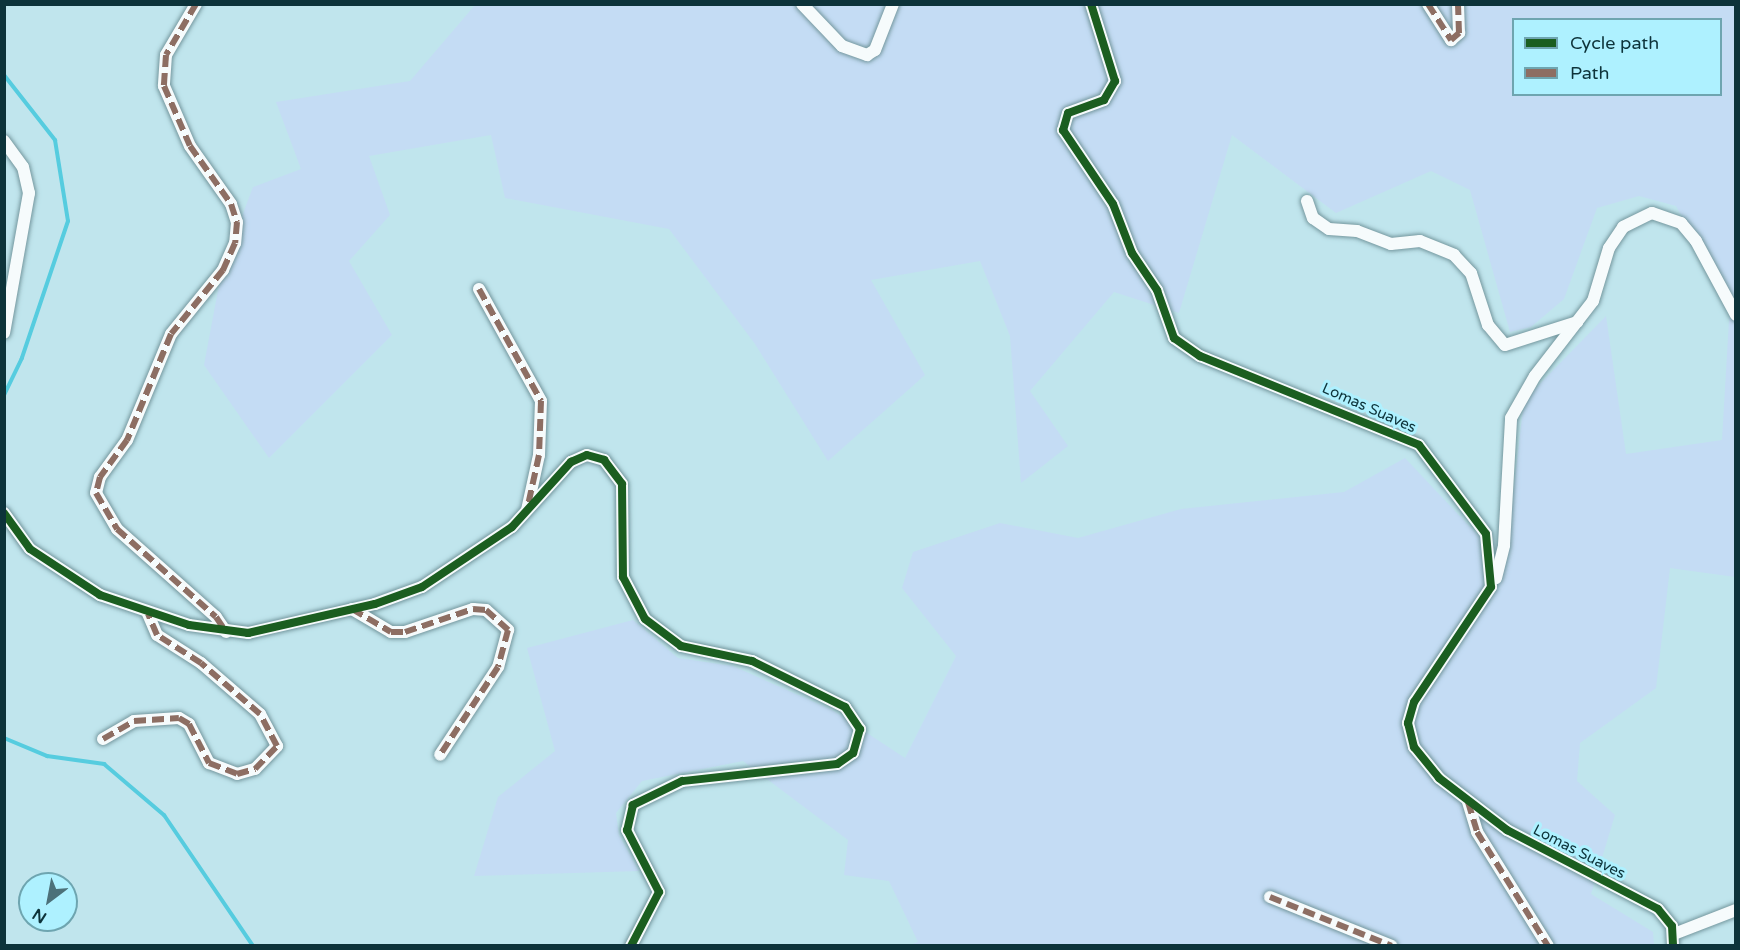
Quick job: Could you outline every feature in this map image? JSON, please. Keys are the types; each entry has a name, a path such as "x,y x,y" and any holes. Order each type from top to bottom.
{"street":[{"path":"196,4 166,55 164,86 190,146 231,204 237,222 235,243 224,270 171,334 128,440 100,477 96,493 117,529 226,632"},
{"path":"802,4 842,46 867,55 875,50 893,4"},
{"name":"Lomas Suaves","path":"1091,4 1115,81 1104,100 1068,113 1063,130 1113,204 1132,253 1157,290 1174,338 1200,356 1419,445 1482,525 1491,553 1491,587 1420,693 1408,723 1420,757 1468,802 1527,843 1645,900 1669,919 1673,940"},
{"path":"1428,4 1451,40 1459,33 1458,4"},
{"path":"4,141 23,167 29,193 4,333"},
{"path":"1307,201 1313,218 1329,229 1357,231 1391,244 1426,243 1454,255 1471,273 1488,325 1505,345 1578,322"},
{"path":"1491,587 1503,556 1511,418 1535,376 1593,301 1617,234 1634,218 1652,213 1674,219 1692,234 1736,315"},
{"path":"479,288 541,401 539,455 526,514"},
{"path":"4,513 30,549 59,571 148,614 226,632 267,630 398,598 446,574 526,514 572,462 587,455 604,460 624,494 625,585 653,627 689,649 752,661 849,710 859,723 856,748 837,764 682,781 633,805 627,830 660,891 631,945"},
{"path":"352,609 391,632 405,632 473,609 486,610 508,630 498,668 440,755"},
{"path":"103,739 134,722 179,718 189,724 209,763 237,774 255,769 276,746 260,714 201,663 157,635 148,614"},
{"path":"1468,802 1477,832 1548,945"},
{"path":"1270,897 1392,945"},
{"path":"1673,940 1736,910"}],"shaded area":[{"path":"475,5 1735,5 1735,577 1670,568 1656,688 1580,743 1577,781 1615,815 1591,894 1653,932 1654,945 910,945 918,942 889,881 844,875 848,840 743,761 642,781 616,813 619,835 639,871 474,876 498,797 555,751 527,648 633,620 678,658 733,666 832,710 905,758 956,656 902,588 913,552 1000,523 1078,538 1181,509 1344,492 1405,458 1505,564 1524,400 1606,316 1626,454 1722,440 1730,303 1676,206 1639,196 1597,208 1564,299 1531,327 1510,332 1470,190 1431,171 1336,213 1232,135 1179,313 1114,292 1030,391 1068,446 1021,483 1010,336 980,261 871,280 925,375 828,461 755,344 669,229 505,198 491,135 369,156 390,215 349,261 392,335 269,458 204,365 222,269 253,187 301,169 276,102 410,81"}],"waterway":[{"path":"4,75 55,140 68,221 22,358 4,395"},
{"path":"4,738 47,756 104,764 164,815 253,946"}],"marked path":[{"path":"196,4 166,55 164,86 190,146 231,204 237,222 235,243 223,270 171,334 127,440 100,477 96,493 117,529 216,617 226,632"},
{"path":"1428,4 1451,40 1459,33 1458,4"},
{"path":"479,289 541,401 539,455 528,505"},
{"path":"352,609 391,632 405,632 473,609 486,610 508,630 498,667 440,755"},
{"path":"103,739 134,721 179,718 189,724 209,763 237,774 255,769 277,746 260,714 201,663 157,635 148,614"},
{"path":"1468,802 1477,832 1548,946"},
{"path":"1270,897 1392,946"}],"cycle path":[{"path":"1091,4 1115,81 1104,100 1068,113 1063,130 1113,204 1132,253 1157,290 1174,338 1200,356 1419,445 1486,534 1491,587 1414,702 1408,723 1414,747 1439,778 1507,830 1658,909 1672,926 1673,946"},
{"path":"4,513 30,549 100,595 189,625 248,633 375,604 422,587 512,527 571,462 587,455 604,460 622,484 623,577 645,619 681,646 752,661 845,707 860,729 853,753 837,764 682,781 633,805 627,830 659,892 631,946"}]}
